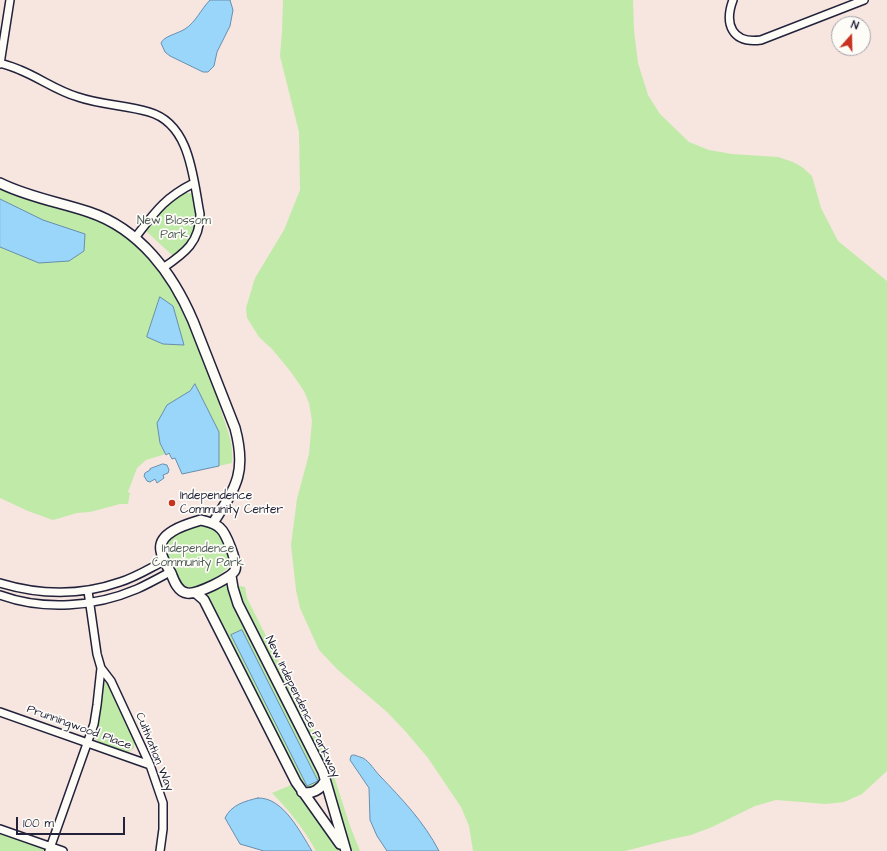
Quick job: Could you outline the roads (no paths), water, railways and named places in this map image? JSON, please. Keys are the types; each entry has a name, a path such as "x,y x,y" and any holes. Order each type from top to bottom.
{"street":[{"path":"10,0 0,64 20,69 57,89 76,97 149,112 170,124 183,140 194,183 200,214 200,224 197,235 192,244 164,268"},
{"path":"733,0 728,17 730,26 734,33 740,38 752,41 761,40 860,1"},
{"path":"0,183 36,198 91,213 105,219 135,238 164,268 186,304 236,428 240,454 240,468 237,482 232,494 213,523"},
{"path":"135,238 167,200 194,183"},
{"path":"201,520 213,523 221,528 236,559 236,569 231,576 196,593 186,594 179,588 164,561 160,549 162,542 167,534 183,525 201,520"},
{"path":"0,583 44,593 88,591 121,582 164,561"},
{"path":"0,595 42,604 59,605 89,603 138,589 170,572"},
{"name":"New Independence Parkway","path":"231,576 238,604 322,772 346,851"},
{"name":"Cultivation Way","path":"88,591 97,654 101,668 111,681 150,765 163,803 163,829 160,851"},
{"name":"New Independence Parkway","path":"196,593 204,601 296,782 346,851"},
{"name":"Cultivation Way","path":"50,849 94,724 101,668"},
{"name":"Prunningwood Place","path":"0,712 150,765"},
{"path":"302,792 306,794 320,789 325,781"},
{"path":"0,829 50,849 63,851"}],"water":[{"path":"210,0 230,0 233,10 230,26 217,52 214,66 208,72 203,72 170,56 165,52 161,43 171,35 182,31 189,26"},
{"path":"0,199 43,220 85,234 84,251 69,261 39,263 0,247"},
{"path":"160,297 173,306 184,345 163,344 147,337"},
{"path":"195,384 219,432 219,466 182,474 175,458 172,459 169,453 166,455 160,443 157,423 167,405 190,391"},
{"path":"163,464 167,465 169,470 168,473 163,475 164,478 157,483 155,479 150,482 147,481 144,476 145,473 150,469"},
{"path":"242,630 318,781 307,786 231,635"},
{"path":"354,755 363,758 368,762 404,802 427,830 439,851 387,851 377,836 370,820 369,788 350,760 351,756"},
{"path":"258,798 267,799 283,809 290,817 312,851 264,851 240,844 225,818 231,810 243,802"}],"place":[{"name":"Independence Community Center","path":"172,503"}],"park label":[{"name":"New Blossom Park","path":"174,228"},
{"name":"Independence Community Park","path":"198,556"}]}
